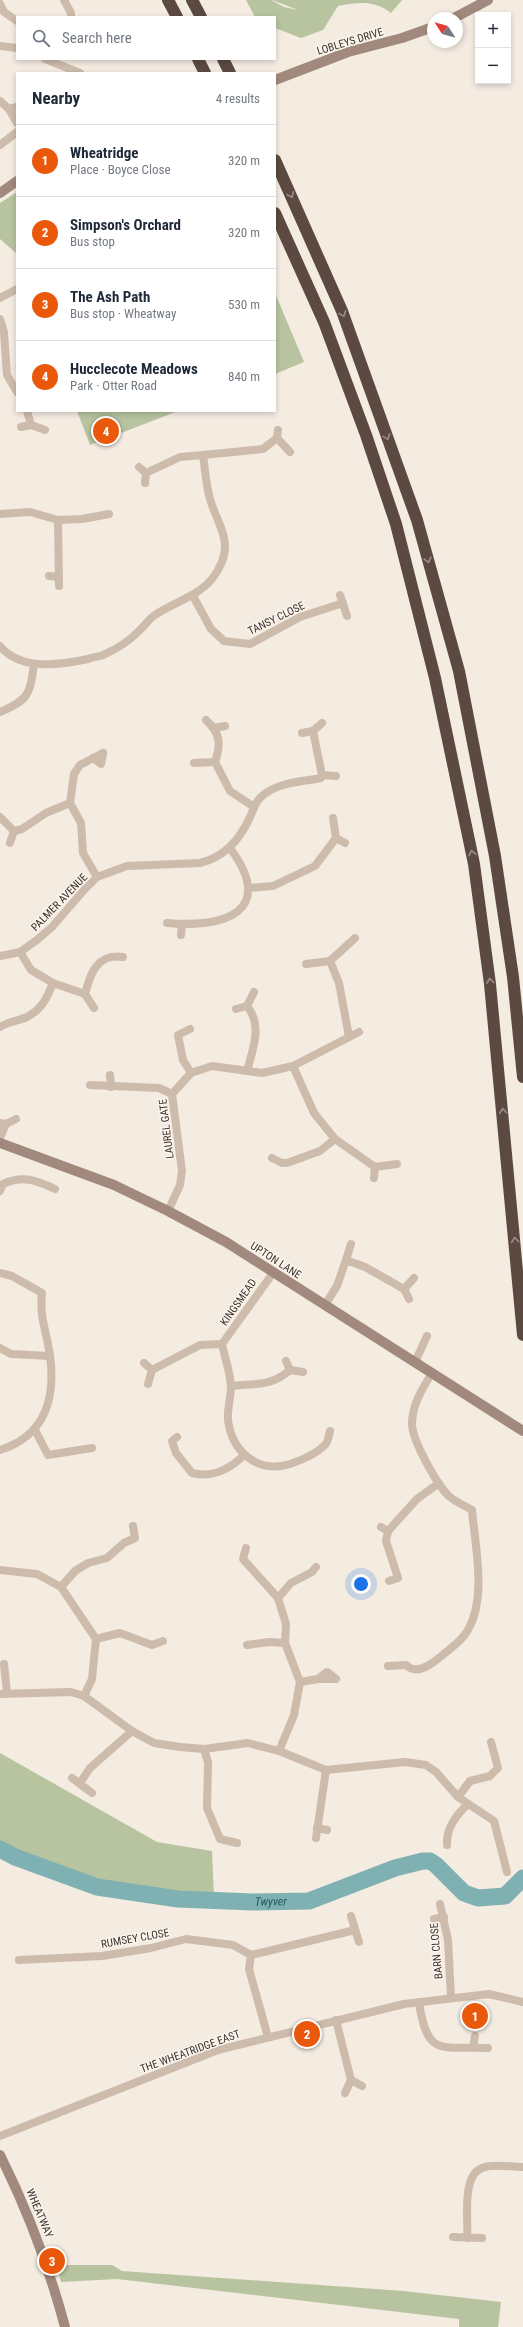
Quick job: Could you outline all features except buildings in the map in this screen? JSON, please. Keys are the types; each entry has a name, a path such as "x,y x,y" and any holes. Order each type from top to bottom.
{"highway":[{"path":"168,0 176,16"},
{"path":"192,0 200,16"},
{"path":"198,60 204,72"},
{"path":"223,60 229,72"},
{"path":"276,162 342,311 417,520 459,671 495,856 513,977 523,1077"},
{"path":"276,215 324,322 366,435 396,524 435,678 474,864 486,954 503,1106 523,1335"}],"street":[{"path":"64,0 71,16"},
{"path":"463,13 488,0"},
{"path":"0,4 4,12 16,20"},
{"name":"LOBLEYS DRIVE","path":"278,79 348,52 402,38 427,29"},
{"path":"0,46 16,48"},
{"path":"48,60 78,72"},
{"path":"0,102 9,109 16,121"},
{"path":"9,109 16,107"},
{"path":"0,145 16,133"},
{"path":"0,193 16,182"},
{"path":"0,298 16,290"},
{"path":"0,319 4,332 4,376 16,391"},
{"path":"27,412 30,426"},
{"path":"21,427 30,426 46,430"},
{"path":"146,473 180,457 263,449 278,434 290,452"},
{"path":"0,646 5,652 34,664 63,664 105,655 139,631 153,616 171,605 193,596 207,585 220,568 225,548 224,533 210,500 203,455"},
{"path":"139,467 146,473"},
{"path":"145,483 146,473"},
{"path":"0,514 30,512 58,520 82,519 109,514"},
{"path":"58,520 59,586"},
{"path":"48,576 58,577"},
{"name":"TANSY CLOSE","path":"193,596 211,629 224,640 250,644 300,617 341,599 347,616"},
{"path":"0,712 20,704 31,688 34,664"},
{"path":"206,720 214,728 220,746 215,762 230,791 254,807"},
{"path":"302,733 313,731 322,723"},
{"path":"214,728 225,726"},
{"path":"313,731 322,775"},
{"path":"97,877 83,853 80,824 70,803 74,774 80,765 103,753"},
{"path":"194,763 215,762"},
{"name":"PALMER AVENUE","path":"0,956 20,952 52,927 97,877 127,866 200,863 212,860 230,848 239,837 254,807 261,797 276,787 321,778 322,775 336,776"},
{"path":"14,831 22,829 46,812 70,803"},
{"path":"0,817 14,831"},
{"path":"332,823 336,838 345,843"},
{"path":"10,843 14,831"},
{"path":"249,888 272,886 315,866 336,838"},
{"path":"167,923 182,924 217,921 236,915 247,901 249,888 240,862 230,848"},
{"path":"181,935 182,924"},
{"path":"306,964 330,961 355,938"},
{"path":"20,952 31,970 53,983 85,994 94,1008"},
{"path":"85,994 91,972 99,964 114,956 123,957"},
{"path":"330,961 339,982 349,1037"},
{"path":"0,1027 7,1022 26,1017 44,1005 53,983"},
{"path":"236,1009 247,1006 254,992"},
{"path":"247,1006 254,1014 257,1031 247,1071"},
{"path":"190,1029 178,1032 183,1060 191,1073"},
{"name":"LAUREL GATE","path":"168,1211 180,1185 182,1171 172,1094 191,1073 212,1066 262,1073 293,1066 359,1032"},
{"path":"293,1066 314,1113 335,1139 375,1167 397,1164"},
{"path":"110,1075 111,1087"},
{"path":"90,1085 160,1088 172,1094"},
{"path":"0,1138 3,1124 16,1119"},
{"path":"272,1158 282,1163 287,1163 320,1151 335,1139"},
{"name":"UPTON LANE","path":"0,1143 99,1179 168,1211 226,1242 523,1431"},
{"path":"374,1178 375,1167"},
{"path":"2,1188 13,1180 29,1178 55,1189"},
{"path":"325,1305 337,1286 351,1244"},
{"path":"346,1260 365,1268 404,1289 409,1299"},
{"path":"0,1273 12,1276 42,1293 40,1310 50,1356 52,1383 48,1406 35,1430 12,1446 0,1450"},
{"name":"KINGSMEAD","path":"222,1344 273,1273"},
{"path":"404,1289 414,1278"},
{"path":"415,1362 427,1336"},
{"path":"148,1384 152,1370 200,1345 222,1344 231,1386 228,1418 230,1428 244,1455 264,1465 278,1467 310,1455 330,1445 330,1431"},
{"path":"0,1348 11,1354 50,1356"},
{"path":"286,1361 290,1370"},
{"path":"144,1363 152,1370"},
{"path":"231,1386 265,1383 279,1380 290,1370"},
{"path":"290,1370 303,1372"},
{"path":"388,1666 406,1665 411,1670 417,1670 429,1665 453,1646 468,1630 476,1612 479,1591 472,1510 450,1497 438,1483 419,1444 412,1425 415,1402 432,1373"},
{"path":"35,1430 48,1455 92,1448"},
{"path":"177,1437 172,1441 176,1453 192,1473 199,1475 224,1471 244,1455"},
{"path":"389,1582 401,1577 389,1557 386,1542 388,1531 417,1499 438,1483"},
{"path":"61,1587 75,1571 88,1563 107,1558 124,1543 135,1538 133,1526"},
{"path":"381,1526 388,1531"},
{"path":"246,1548 243,1560 278,1598 286,1624 285,1643 300,1682 294,1715 279,1751"},
{"path":"1,1568 37,1574 61,1587 96,1639 92,1679 84,1696"},
{"path":"278,1598 291,1583 314,1572"},
{"path":"96,1639 120,1634 152,1645 163,1641"},
{"path":"247,1645 269,1642 285,1643"},
{"path":"4,1664 3,1694 71,1692 84,1696 132,1731 154,1743 204,1749 248,1743 279,1751 326,1770 415,1763 426,1765 436,1772 458,1797 494,1821 507,1872"},
{"path":"300,1682 318,1679"},
{"path":"80,1783 90,1768 132,1731"},
{"path":"458,1797 470,1781 490,1776 498,1768 491,1742"},
{"path":"204,1749 208,1762 207,1808 220,1839 237,1843"},
{"path":"316,1838 326,1770"},
{"path":"72,1778 92,1793"},
{"path":"447,1845 446,1836 461,1810 468,1804"},
{"path":"317,1828 327,1830"},
{"name":"BARN CLOSE","path":"440,1904 444,1916 448,1940 451,1998"},
{"path":"351,1916 359,1942"},
{"path":"434,1918 444,1916"},
{"path":"268,2037 249,1969 251,1954 355,1930"},
{"name":"RUMSEY CLOSE","path":"19,1960 102,1956 151,1948 186,1939 233,1945 251,1954"},
{"name":"THE WHEATRIDGE EAST","path":"0,2136 218,2050 268,2037 390,2007 419,2002 489,1994 523,2002"},
{"path":"419,2002 422,2025 427,2036 433,2043 446,2048 488,2048"},
{"path":"336,2020 351,2080 345,2093"},
{"path":"474,2047 475,2036"},
{"path":"351,2080 362,2086"},
{"name":"WHEATWAY","path":"0,2155 25,2205 50,2270 65,2327"},
{"path":"467,2238 468,2187 474,2175 486,2167 523,2167"},
{"path":"453,2237 482,2238"}],"green space":[{"path":"246,0 271,0 284,7 298,10 272,0 402,0 391,13 379,6 366,3 338,6 323,30 301,38 276,28 276,16 254,16"},
{"path":"16,193 16,253 0,239 0,203"},
{"path":"276,295 304,362 276,374"},
{"path":"77,412 175,412 90,445"},
{"path":"0,1753 157,1842 212,1851 214,1898 175,1901 94,1889 11,1861 0,1851"},
{"path":"57,2265 112,2265 122,2271 404,2291 501,2302 498,2327 459,2327 459,2319 117,2279 61,2282"}],"waterway":[{"name":"Twyver","path":"0,1849 15,1857 97,1887 178,1899 252,1902 309,1901 395,1868 423,1861 430,1861 436,1865 464,1893 478,1898 505,1896 523,1878"}],"place":[{"name":"Hucclecote Meadows","path":"106,431"},
{"name":"Wheatridge","path":"475,2016"},
{"name":"Simpson's Orchard","path":"307,2034"},
{"name":"The Ash Path","path":"52,2261"}]}
